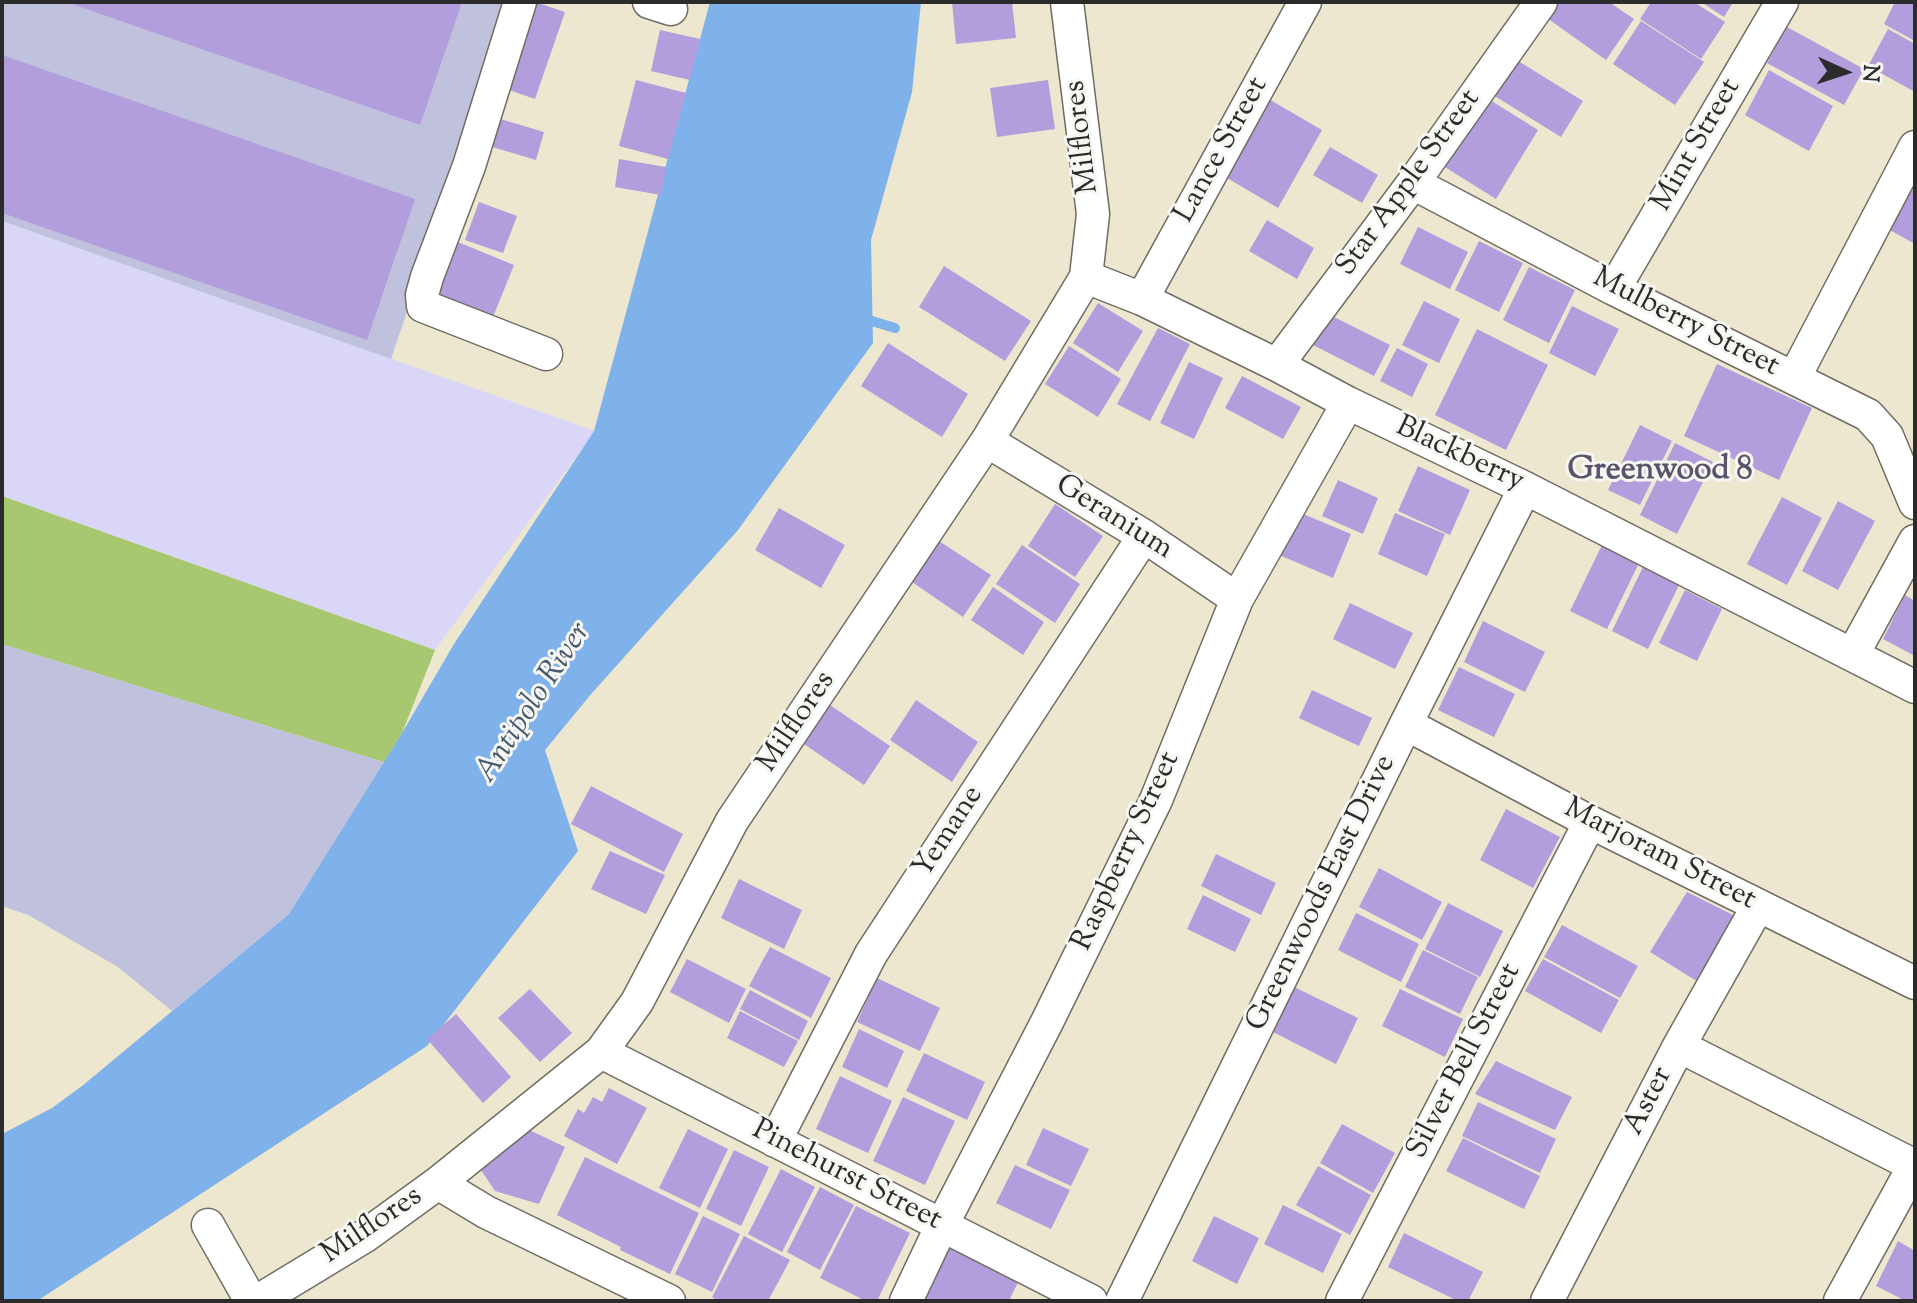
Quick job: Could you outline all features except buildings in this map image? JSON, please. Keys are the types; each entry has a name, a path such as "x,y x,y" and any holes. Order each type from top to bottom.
{"street":[{"path":"520,2 469,166 422,295 423,306 546,354"},
{"name":"Milflores","path":"258,1301 365,1236 438,1183 601,1052 637,1002 732,821 987,441 1086,277 1093,214 1067,2"},
{"name":"Star Apple Street","path":"1277,365 1413,183 1541,2"},
{"name":"Mint Street","path":"1614,289 1782,2"},
{"name":"Lance Street","path":"1142,299 1297,5"},
{"path":"1794,378 1915,147"},
{"name":"Mulberry Street","path":"1413,183 1614,289 1868,415 1887,436 1915,503"},
{"name":"Blackberry","path":"1086,277 1142,299 1277,365 1915,687"},
{"name":"Raspberry Street","path":"906,1301 1156,800 1237,599 1348,403"},
{"name":"Geranium","path":"987,441 1144,536 1237,599"},
{"name":"Greenwoods East Drive","path":"1122,1301 1525,488"},
{"name":"Yemane","path":"775,1141 871,954 1144,536"},
{"path":"1853,654 1915,541"},
{"name":"Marjoram Street","path":"1406,724 1590,822 1915,983"},
{"name":"Silver Bell Street","path":"1342,1301 1590,822"},
{"name":"Aster","path":"1547,1301 1679,1046 1758,906"},
{"path":"1679,1046 1914,1166 1840,1301"},
{"name":"Pinehurst Street","path":"601,1052 1091,1301"},
{"path":"438,1183 486,1212 669,1301"},
{"path":"208,1225 251,1301"}],"shaded area":[{"path":"2,2 512,2 391,359 2,221"},
{"path":"2,221 595,431 435,650 2,496"},
{"path":"2,644 384,762 289,914 172,1011 118,967 28,915 2,906"}],"green space":[{"path":"2,496 435,650 402,733 384,762 2,644"}],"water":[{"name":"Antipolo River","path":"710,2 921,2 912,92 871,240 873,343 738,530 545,750 578,851 427,1046 37,1301 2,1301 2,1134 52,1108 82,1086 289,914 454,644 594,431"}],"waterway":[{"path":"862,318 895,328"}],"district":[{"name":"Greenwood 8","path":"1660,473"}]}
